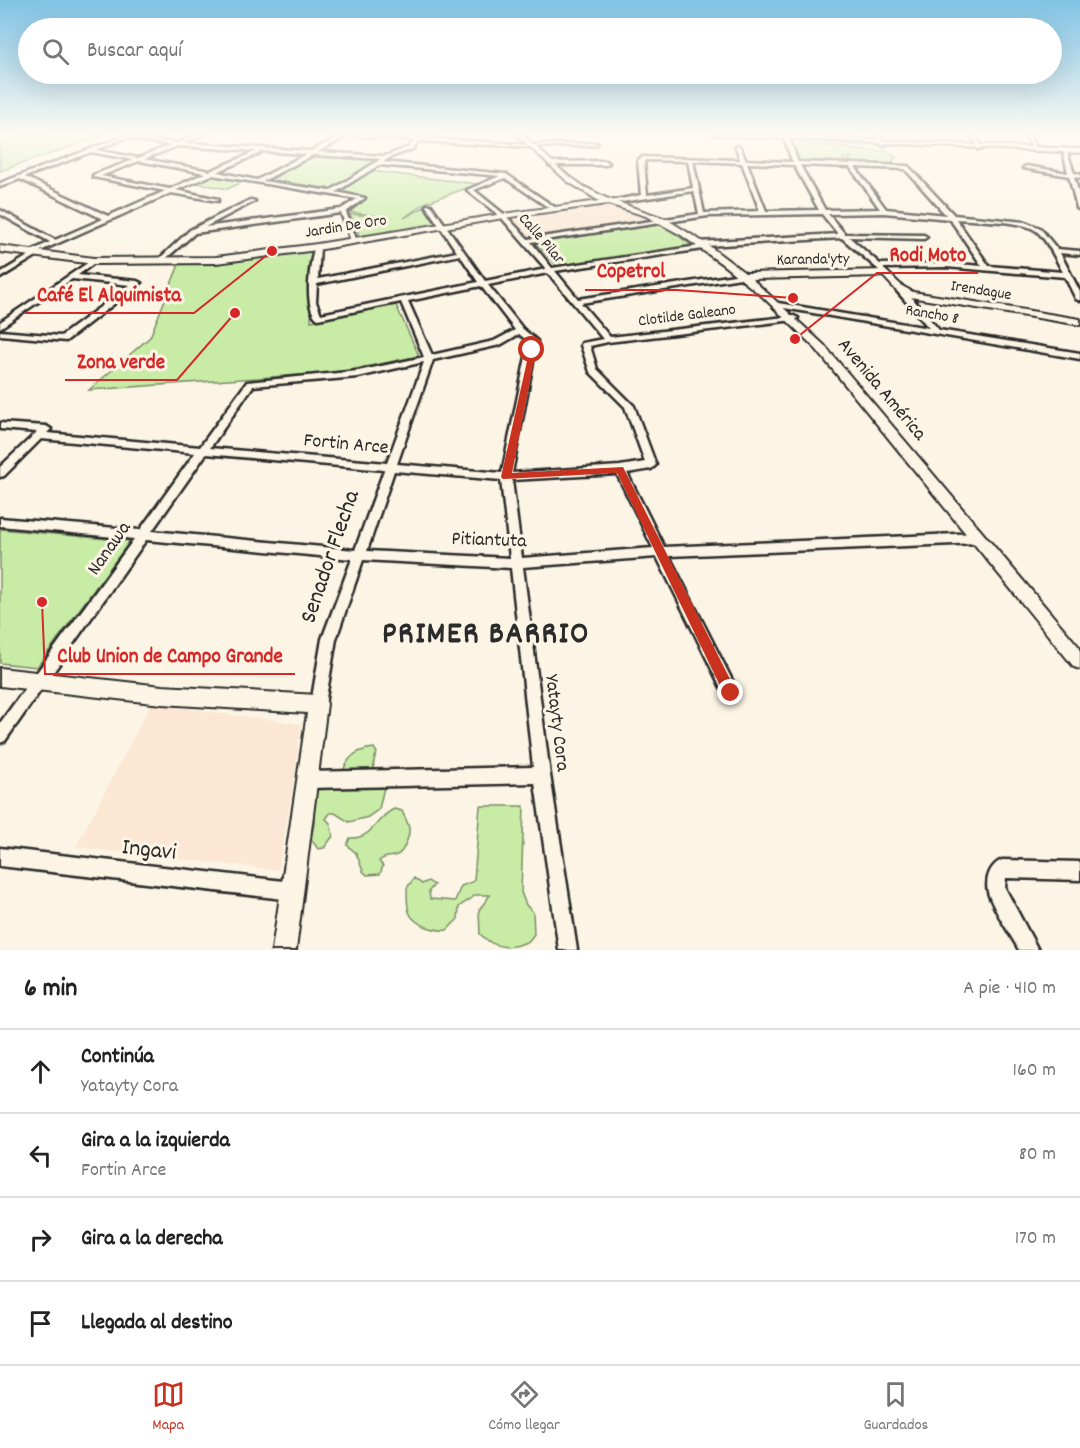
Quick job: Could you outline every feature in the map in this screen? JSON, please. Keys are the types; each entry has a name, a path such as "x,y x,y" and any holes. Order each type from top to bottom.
{"street":[{"path":"0,185 14,179"},
{"path":"25,179 109,219"},
{"path":"113,179 216,200"},
{"path":"0,276 56,243 195,179"},
{"path":"192,231 343,212 362,198 246,179"},
{"path":"259,182 264,179"},
{"path":"332,192 353,179"},
{"name":"Calle Pilar","path":"498,179 470,190 503,216 609,340"},
{"path":"512,179 554,209"},
{"name":"Avenida América","path":"572,179 608,202 664,221 701,246 794,318 1080,661"},
{"path":"643,179 644,197"},
{"path":"693,179 702,214"},
{"path":"751,179 764,213"},
{"path":"805,179 823,212 845,236 882,269"},
{"path":"861,179 884,211"},
{"path":"918,179 952,217 987,268"},
{"path":"1072,179 1080,208"},
{"name":"Jardin De Oro","path":"0,249 94,261 216,260 317,247 503,216 695,189"},
{"path":"161,260 192,231 252,201"},
{"name":"Yatayty Cora","path":"429,206 483,284 520,331 531,338 533,345 506,477 542,775 568,950"},
{"path":"526,241 702,214 884,211 1033,225 1055,251 1080,299"},
{"path":"0,212 56,243"},
{"path":"343,212 354,241"},
{"path":"317,247 312,302 318,317 551,270 701,246 845,236 924,237"},
{"path":"1055,251 1080,253"},
{"path":"314,282 462,253"},
{"path":"0,326 94,261"},
{"name":"Karanda'yty","path":"741,276 934,264 1068,275"},
{"name":"Irendague","path":"882,269 899,288 921,296 1080,322"},
{"path":"576,301 741,276"},
{"path":"0,333 63,339 137,283 71,278"},
{"path":"899,288 936,331"},
{"path":"404,300 429,359 497,343 520,331"},
{"name":"Rancho 8","path":"778,305 1080,356"},
{"name":"Clotilde Galeano","path":"651,465 629,406 593,370 585,345 609,340 794,318"},
{"name":"Nanawa","path":"0,736 250,384 341,377 429,359"},
{"name":"Senador Flecha","path":"284,950 329,639 429,359"},
{"name":"Fortin Arce","path":"0,426 204,450 506,477 620,470 651,465"},
{"path":"0,473 42,432"},
{"path":"620,470 731,693"},
{"name":"Pitiantuta","path":"0,522 360,555 516,563 662,552 978,538"},
{"path":"0,677 162,695 318,704"},
{"path":"309,780 542,775"},
{"name":"Ingavi","path":"0,857 292,891"},
{"path":"1029,950 996,890 996,878 1002,869 1080,871"}],"shaded area":[{"path":"609,204 650,217 654,221 529,238 511,218"},
{"path":"151,704 301,724 293,787 278,870 76,847"}],"green space":[{"path":"205,179 244,181 228,189 197,183"},
{"path":"271,179 346,179 331,189"},
{"path":"359,179 440,179 478,184 425,203 404,218 424,207 436,224 360,237 350,214 385,217 349,212 366,198 340,192"},
{"path":"662,224 692,246 557,266 535,242"},
{"path":"314,249 311,321 396,305 419,356 340,372 89,390 150,337 180,262"},
{"path":"0,529 130,541 37,667 0,663"},
{"path":"374,748 377,753 374,769 385,783 379,809 368,817 349,822 335,813 330,813 326,819 330,823 333,836 324,848 318,849 311,839 314,822 311,802 313,796 320,787 340,785 349,759 359,752"},
{"path":"480,806 524,806 521,892 526,905 533,912 534,934 529,941 516,946 503,947 491,943 480,934 479,910 490,895 475,895 461,905 458,919 447,930 420,924 412,917 408,909 407,888 414,878 422,884 428,881 434,885 429,891 430,899 455,901 461,886 474,881"},
{"path":"394,809 402,811 408,825 406,844 399,854 379,861 383,866 380,874 367,875 356,853 347,845 350,838 357,838 369,832"}],"place":[{"name":"Café El Alquimista","path":"272,251"},
{"name":"Copetrol","path":"793,298"},
{"name":"Zona verde","path":"235,313"},
{"name":"Rodi Moto","path":"795,339"},
{"name":"Club Union de Campo Grande","path":"42,602"}],"district":[{"name":"PRIMER BARRIO","path":"486,636"}],"route":[{"path":"532,350 506,477 620,470 731,693"}]}
